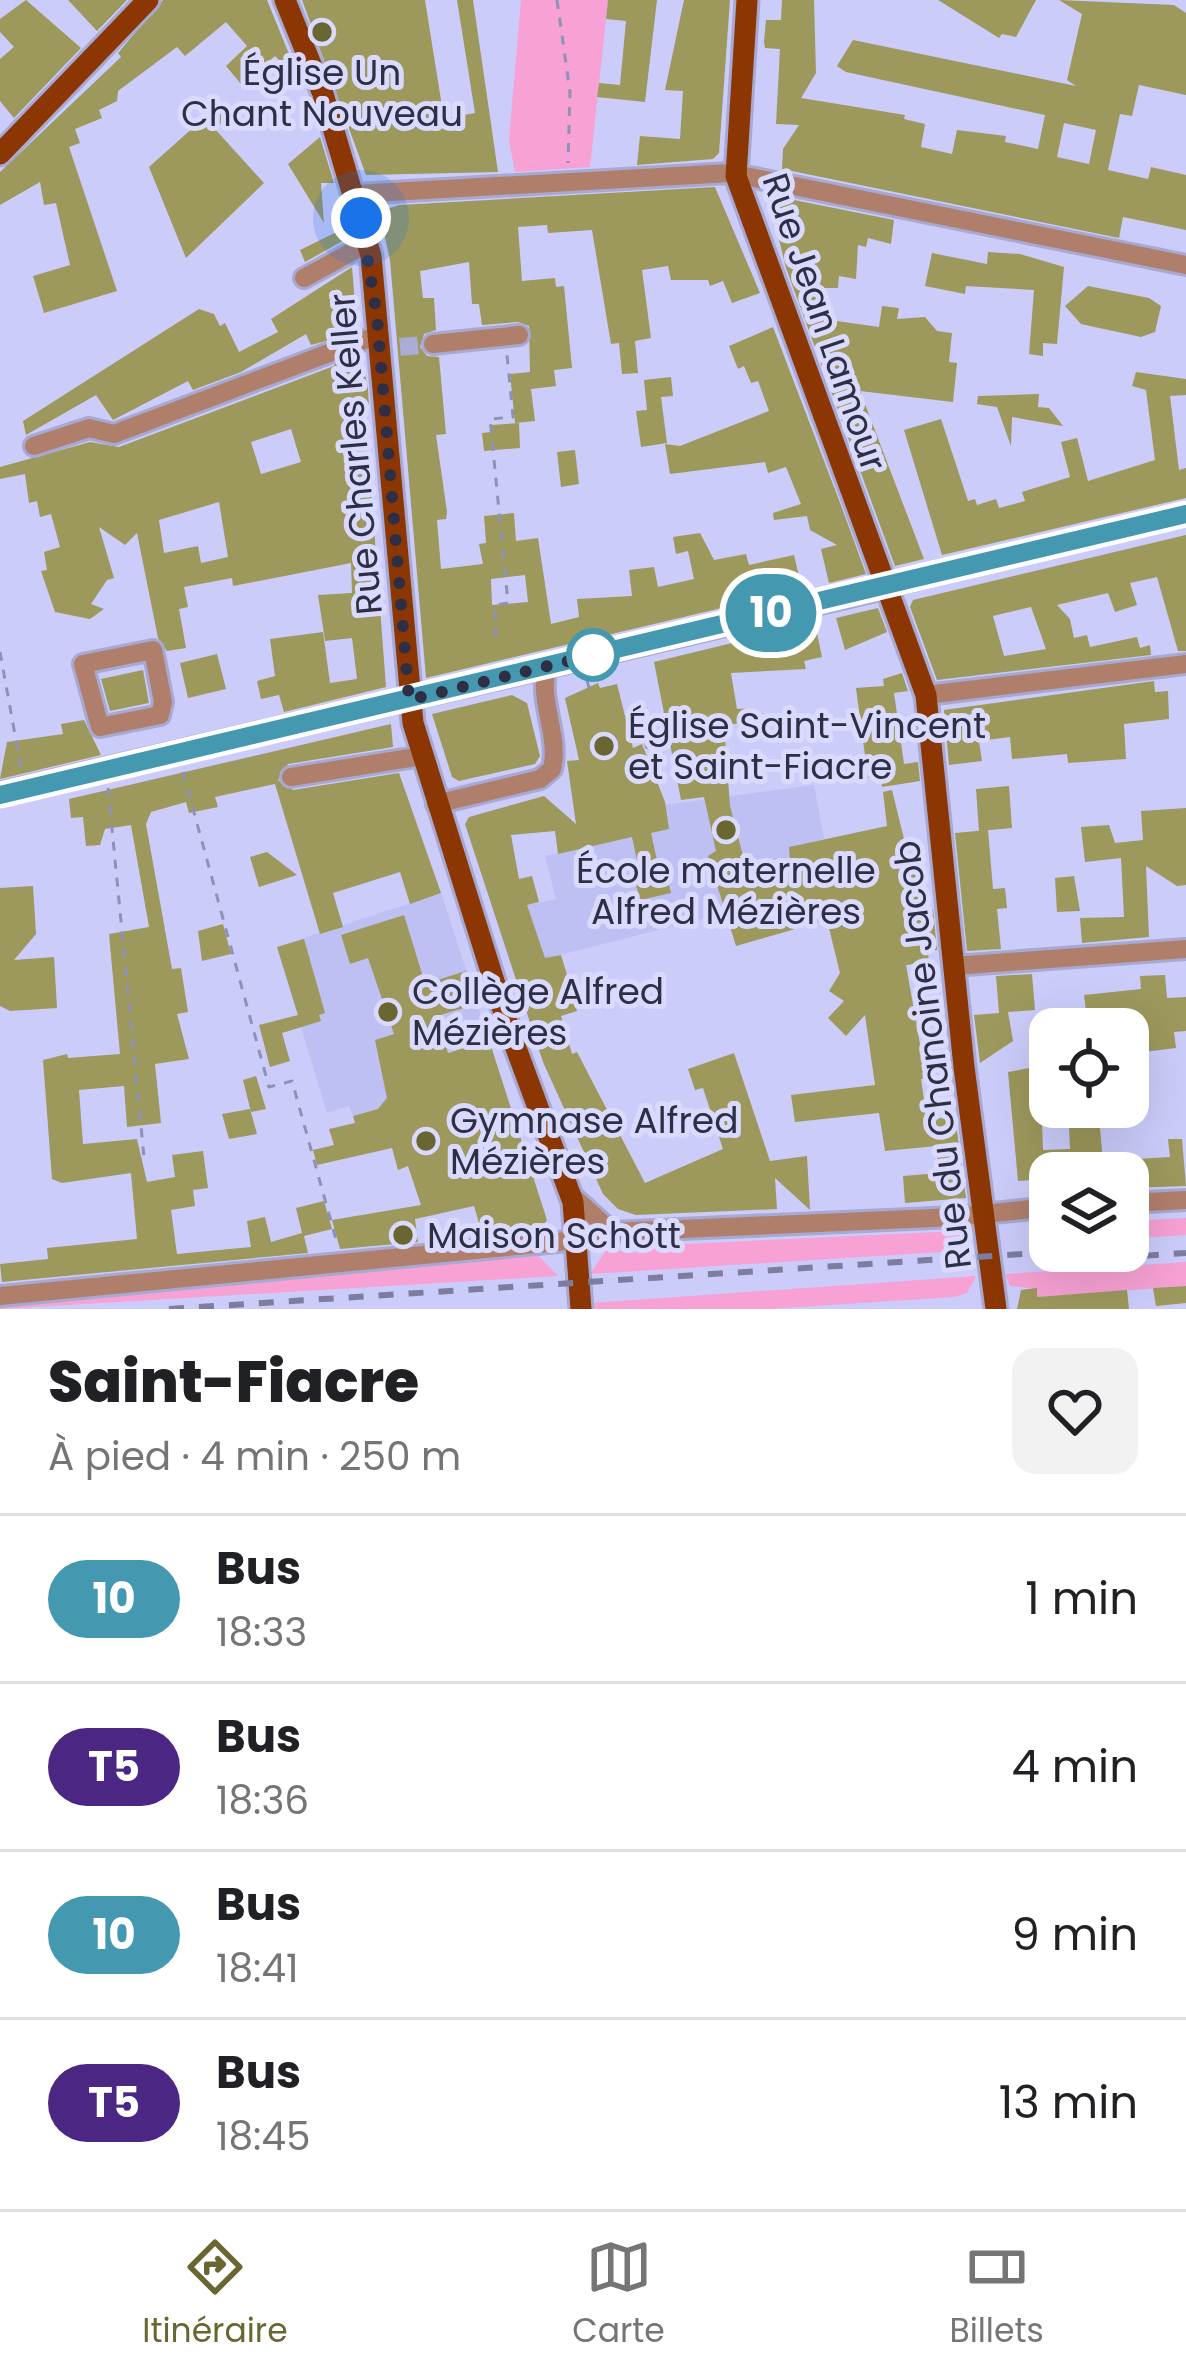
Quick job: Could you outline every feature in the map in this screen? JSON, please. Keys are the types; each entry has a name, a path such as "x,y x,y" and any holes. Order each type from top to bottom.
{"main road":[{"path":"0,154 148,0"},
{"name":"Rue Charles Keller","path":"285,0 368,243 409,700 436,804 570,1194 581,1309"},
{"name":"Rue Jean Lamour","path":"747,0 736,176 886,587"},
{"path":"0,794 886,587"},
{"name":"Rue du Chanoine Jacob","path":"886,587 926,695 953,966 996,1308"}],"street":[{"path":"355,194 736,176 1186,265"},
{"path":"304,278 368,243"},
{"path":"434,344 513,336"},
{"path":"34,446 89,428 114,434 329,353"},
{"path":"886,587 1186,514"},
{"path":"153,650 163,710 157,718 127,725 106,730 95,720 83,664 153,650"},
{"path":"926,695 1186,664"},
{"path":"436,804 540,779 552,769 554,753 541,693 547,666"},
{"path":"127,725 134,763"},
{"path":"291,777 422,755"},
{"path":"953,966 1186,950"},
{"path":"570,1194 612,1232"},
{"path":"1149,1202 1186,1200"},
{"path":"0,1296 576,1240 612,1232 1029,1209"},
{"path":"978,1309 996,1308"}],"path":[{"path":"557,0 570,92 568,171"},
{"path":"496,638 495,605 508,603 490,419 513,417 513,336"},
{"path":"0,652 22,776"},
{"path":"587,680 589,688"},
{"path":"182,768 269,1087 292,1081 342,1262"},
{"path":"107,786 145,1157"}],"shaded area":[{"path":"521,0 608,0 590,167 515,172 509,140"},
{"path":"814,785 824,839 789,847 790,860 753,906 512,967 494,913 556,899 545,856 668,829 664,805"},
{"name":"Collège Alfred Mézières","path":"441,893 489,1040 407,1064 387,1106 353,1116 349,1106 327,1113 277,947"},
{"path":"1186,1218 1186,1235 1149,1238 1149,1220"},
{"path":"959,1231 973,1250 590,1274 607,1249 634,1253 643,1246"},
{"path":"535,1252 558,1276 0,1309 0,1303"},
{"path":"1186,1262 1186,1286 1037,1297 1036,1289 1010,1286 1005,1274 1149,1272 1149,1264"},
{"path":"976,1276 967,1293 954,1297 768,1309 597,1309 591,1303"}],"building":[{"path":"26,0 81,48 14,118 0,101 0,59 14,47 0,32 0,19"},
{"path":"68,0 127,0 97,31"},
{"path":"163,0 267,0 300,81 275,56 241,84 226,66 247,46 226,22 185,56 177,47 118,91 117,101 99,110 102,118 75,129 80,143 69,147 117,291 44,313 33,276 70,265 56,203 44,205 40,182 0,205 0,172 121,57 118,53"},
{"path":"302,0 425,0 444,119 475,113 457,0 473,0 498,172 366,175"},
{"path":"608,0 657,0 645,102 597,97 599,83 620,85 626,21 606,19"},
{"path":"684,0 730,0 719,153 713,159 637,165 640,136 680,139 683,91 665,90"},
{"path":"782,0 814,0 816,73 801,98 905,115 904,119 925,124 921,147 952,154 957,130 1006,136 1005,142 1038,149 1045,115 846,72 837,66 853,40 1076,86 1067,80 1082,14 1059,0 1174,5 1186,13 1186,95 1139,85 1132,116 1120,114 1108,170 1148,179 1151,167 1186,175 1186,230 1123,217 1119,238 782,169 783,149 799,125 776,124 780,49 765,48 764,42 766,20 781,20","holes":["1064,123 1096,130 1089,164 1057,157"]},
{"path":"938,0 1036,0 1016,37 1002,34 999,38"},
{"path":"223,101 233,112 215,129 264,183 186,258 149,167"},
{"path":"320,137 334,183 321,183 324,223 288,164"},
{"path":"715,187 760,293 732,303 723,281 710,286 708,280 671,280 668,266 642,270 651,338 635,341 638,373 622,374 619,343 611,344 592,230 548,233 547,225 518,227 522,281 555,278 556,287 564,286 572,368 554,370 556,386 531,389 535,421 515,423 510,374 530,372 529,326 518,322 482,325 479,304 472,304 469,262 420,271 423,298 434,298 436,330 424,334 420,347 427,356 439,357 446,434 436,435 447,512 446,519 437,520 441,569 483,564 479,544 486,543 484,516 514,513 516,541 538,538 551,624 579,617 577,599 632,596 629,570 654,567 658,587 694,579 688,551 676,554 673,537 700,533 714,560 746,554 749,565 794,555 802,589 426,678 390,260 379,211 400,205","holes":["525,575 528,602 492,605 491,579"]},
{"path":"774,196 894,220 891,244 868,238 866,247 858,245 856,279 839,276 838,288 821,288 830,320 879,327 882,306 899,308 897,319 925,317 937,331 952,333 949,362 957,363 953,402 860,391 924,559 895,566 786,268 770,202"},
{"path":"347,227 348,238 305,262 300,250"},
{"path":"988,252 1020,254 1064,267 1057,344 1043,343 1043,356 1029,354 1034,290 966,286 965,294 925,286 932,253 987,264"},
{"path":"352,267 357,328 348,334 346,345 361,355 368,389 369,407 365,408 386,687 284,712 279,695 261,699 257,681 275,676 270,639 323,632 330,683 357,679 352,638 325,641 318,595 352,593 351,563 233,586 232,578 184,587 188,607 179,609 186,648 167,651 158,638 137,533 125,545 99,527 114,578 107,580 91,604 104,609 90,619 55,612 41,571 47,570 44,552 60,547 51,514 40,517 37,501 29,503 25,474 0,479 0,467 90,442 119,447 334,366 342,349 330,340 311,345 306,334 241,372 193,390 188,381 113,420 96,395 26,435 23,421 199,309 214,314 220,326 225,323 239,352 278,332 271,319","holes":["291,429 301,462 261,474 251,442","219,502 228,557 201,563 198,546 164,553 159,520"]},
{"path":"1088,286 1149,298 1161,306 1155,332 1141,337 1081,324 1065,306"},
{"path":"773,327 866,574 829,583 821,549 837,545 810,530 807,516 774,520 773,513 801,504 786,467 768,473 765,462 670,474 665,444 680,446 769,411 758,381 751,383 744,366 738,369 729,346"},
{"path":"1136,372 1186,379 1186,395 1170,396 1179,470 1186,468 1186,498 942,555 904,430 941,419 968,501 975,499 977,505 996,499 999,508 1025,501 1022,492 1070,477 1061,442 1077,438 1088,481 1155,460 1146,390 1132,386"},
{"path":"671,377 673,396 661,397 667,443 641,447 636,411 647,410 644,380"},
{"path":"1039,394 1038,407 1049,408 1063,426 1012,417 1011,446 997,407 977,404 978,396"},
{"path":"519,423 520,448 484,451 482,433 492,432 492,425"},
{"path":"575,450 579,484 561,487 557,452"},
{"path":"1186,535 1186,651 1178,651 1157,577 1130,583 1137,605 1115,612 1108,593 1057,605 1070,619 1074,638 1087,635 1090,647 1137,637 1140,648 1150,645 1151,655 937,680 910,607 913,600","holes":["1031,607 1046,649 1004,656 993,616"]},
{"path":"878,608 887,632 845,650 836,618"},
{"path":"815,623 822,657 804,661 806,669 731,673 737,709 752,708 754,722 724,725 730,806 743,856 749,868 790,860 789,847 887,826 883,792 892,790 909,859 913,857 929,910 933,909 937,950 928,951 929,962 906,965 926,1078 921,1079 927,1120 955,1116 966,1198 905,1203 903,1176 939,1173 936,1146 885,1151 879,1113 795,1122 791,1095 875,1085 865,1015 846,1036 828,1018 844,1001 829,991 840,973 827,920 736,946 708,856 716,851 704,797 681,800 654,662"},
{"path":"217,654 226,689 188,698 180,663"},
{"path":"143,670 149,703 110,711 101,679"},
{"path":"902,673 908,691 894,693 904,764 918,762 920,781 882,787 881,776 868,778 856,688 884,686 883,679"},
{"path":"1154,681 1155,692 1168,691 1169,719 1124,724 1126,759 1068,763 1067,754 1012,759 1010,737 979,741 982,761 949,765 944,710"},
{"path":"598,683 600,688 617,684 633,748 642,744 665,802 669,829 651,833 660,874 666,873 671,893 640,900 635,880 641,879 632,837 558,854 555,831 511,835 519,879 532,876 539,902 527,905 545,958 561,955 572,991 577,1011 561,1016 572,1054 577,1052 645,1183 723,1149 703,1088 695,1090 688,1069 734,1053 770,1161 807,1156 810,1210 775,1178 777,1209 636,1215 618,1209 603,1194 543,1062 465,824 469,817 544,796 576,824 567,761 579,760 565,698"},
{"path":"512,695 527,703 540,756 535,764 459,781 452,777 432,714"},
{"path":"84,720 101,755 0,779 7,742 63,734 61,724"},
{"path":"391,724 393,747 288,764 278,780 293,790 399,773 441,893 410,904 400,872 333,893 343,927 320,934 275,784 215,797 218,807 189,813 186,802 151,812 146,824 172,969 181,968 188,1012 177,1014 189,1059 155,1064 161,1123 127,1127 124,1086 79,1090 83,1144 137,1139 147,1182 175,1177 172,1155 203,1151 208,1188 193,1190 195,1206 171,1210 177,1254 251,1247 247,1221 265,1217 271,1242 302,1233 296,1208 324,1201 332,1229 304,1236 308,1253 2,1282 0,1264 48,1259 47,1248 137,1239 131,1173 62,1183 52,1179 43,1060 67,1054 68,1058 120,1054 109,934 149,927 131,825 105,829 100,845 86,846 83,817 71,818 69,799"},
{"path":"1009,786 1012,828 979,831 976,789"},
{"path":"1186,808 1186,885 1177,886 1146,866 1149,937 1082,943 1080,918 1124,917 1121,858 1085,862 1081,827 1109,825 1115,843 1143,840 1141,811"},
{"path":"988,830 993,889 1005,888 1007,908 997,909 1001,949 967,951 955,833"},
{"path":"267,852 297,875 259,887 250,857"},
{"path":"1074,876 1080,911 1057,912 1055,878"},
{"path":"33,886 36,934 14,960 54,957 57,1008 10,1011 0,1006 0,888"},
{"path":"404,915 423,977 428,975 431,982 466,971 477,1004 437,1016 448,1053 489,1040 547,1220 543,1226 483,1236 474,1206 415,1219 418,1242 340,1249 332,1220 421,1205 408,1166 398,1170 392,1148 317,1165 313,1150 334,1145 329,1129 355,1123 353,1116 378,1109 387,1098 375,1040 394,1034 368,958 350,964 341,935"},
{"path":"223,924 231,954 202,961 198,931"},
{"path":"304,939 325,1013 319,1015 321,1021 282,1033 290,1061 270,1067 259,1025 298,1015 277,947"},
{"path":"1032,974 1035,1008 1008,1012 1013,1041 980,1063 974,1015 999,1013 996,976"},
{"path":"1165,975 1167,998 1186,997 1186,1031 1174,1032 1176,1048 1149,1051 1149,1008 1086,1008 1084,995 1141,989 1140,976"},
{"path":"1029,1068 1029,1128 1042,1128 1043,1150 1070,1149 1069,1128 1100,1128 1102,1152 1029,1152 1029,1180 1018,1181 1008,1072"},
{"path":"256,1076 266,1109 251,1112 243,1080"},
{"path":"250,1109 257,1134 229,1139 222,1114"},
{"path":"1168,1139 1182,1139 1186,1186 1149,1187 1149,1158 1170,1157"},
{"path":"1186,1286 1186,1303 1156,1306 1153,1288"},
{"path":"1037,1288 1037,1297 1127,1290 1129,1309 1017,1309 1021,1290"}],"tunnel":[{"path":"400,347 433,344"}],"railway":[{"path":"1149,1256 1186,1253"},
{"path":"169,1309 1029,1254"}],"bus line":[{"name":"10","path":"0,795 1186,514"}],"place":[{"name":"Église Un Chant Nouveau","path":"322,32"},
{"name":"Église Saint-Vincent et Saint-Fiacre","path":"604,746"},
{"name":"École maternelle Alfred Mézières","path":"726,830"},
{"name":"Collège Alfred Mézières","path":"388,1012"},
{"name":"Gymnase Alfred Mézières","path":"426,1141"},
{"name":"Maison Schott","path":"403,1235"}],"route":[{"path":"361,218 371,256 409,700 593,655"}]}
